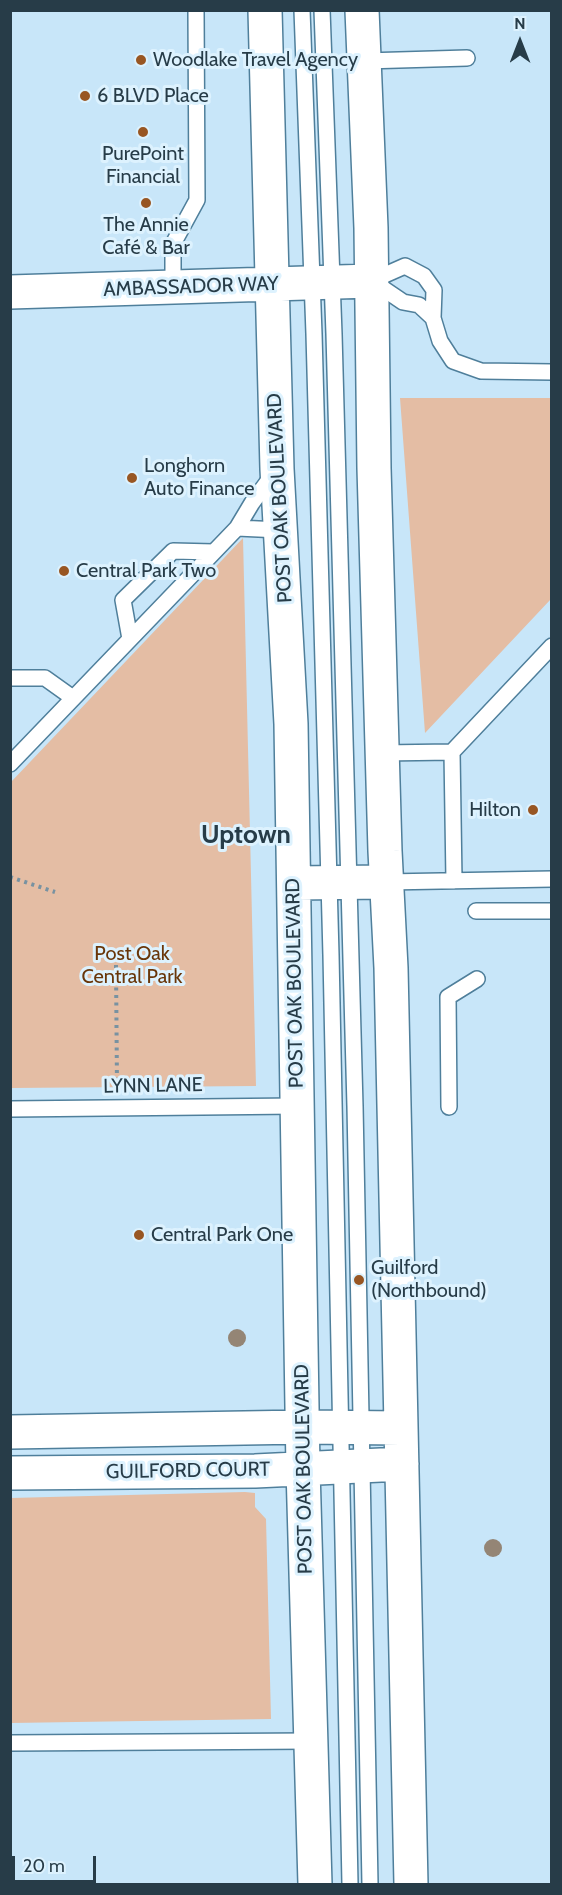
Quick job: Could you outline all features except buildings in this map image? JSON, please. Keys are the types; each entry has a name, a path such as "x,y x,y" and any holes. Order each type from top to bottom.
{"main road":[{"name":"POST OAK BOULEVARD","path":"265,10 279,530 291,724 303,1469 315,1884"},
{"path":"362,10 382,753 391,968 411,1884"},
{"name":"AMBASSADOR WAY","path":"10,292 371,281"},
{"path":"294,883 386,882"},
{"path":"10,1432 303,1427 401,1428"},
{"name":"GUILFORD COURT","path":"10,1473 255,1471 402,1464"}],"lane":[{"path":"173,288 173,244 196,200 196,10"},
{"path":"303,10 322,283"},
{"path":"322,10 322,283 351,1428 370,1884"},
{"path":"364,62 467,58"},
{"path":"371,281 405,266 424,276 434,290 432,318 440,341 453,361 481,371 552,372"},
{"path":"371,281 403,302 419,305 432,318"},
{"path":"10,764 237,528 277,469"},
{"path":"237,528 279,530"},
{"path":"130,639 123,600 173,551 214,552"},
{"path":"454,881 452,752 552,646"},
{"path":"10,678 45,678 73,698"},
{"path":"382,753 452,752"},
{"path":"386,882 552,879"},
{"path":"338,883 356,1129 351,1428"},
{"path":"476,911 552,911"},
{"path":"449,1107 448,997 477,980"},
{"name":"LYNN LANE","path":"10,1109 297,1106"},
{"path":"350,1884 352,1467"},
{"path":"10,1743 310,1741"}],"path":[{"path":"10,878 55,892"},
{"path":"116,965 118,1108"}],"green space":[{"path":"400,398 551,398 551,599 425,733"},
{"name":"Post Oak Central Park","path":"243,538 256,1086 11,1088 11,782"},
{"path":"255,1493 255,1507 266,1519 271,1719 11,1723 11,1498"}],"place":[{"name":"Woodlake Travel Agency","path":"141,60"},
{"name":"6 BLVD Place","path":"85,96"},
{"name":"PurePoint Financial","path":"143,132"},
{"name":"The Annie Café & Bar","path":"146,203"},
{"name":"Longhorn Auto Finance","path":"132,478"},
{"name":"Central Park Two","path":"64,571"},
{"name":"Hilton","path":"533,810"},
{"name":"Central Park One","path":"139,1235"},
{"name":"Guilford (Northbound)","path":"359,1280"}],"district":[{"name":"Uptown","path":"246,835"}]}
